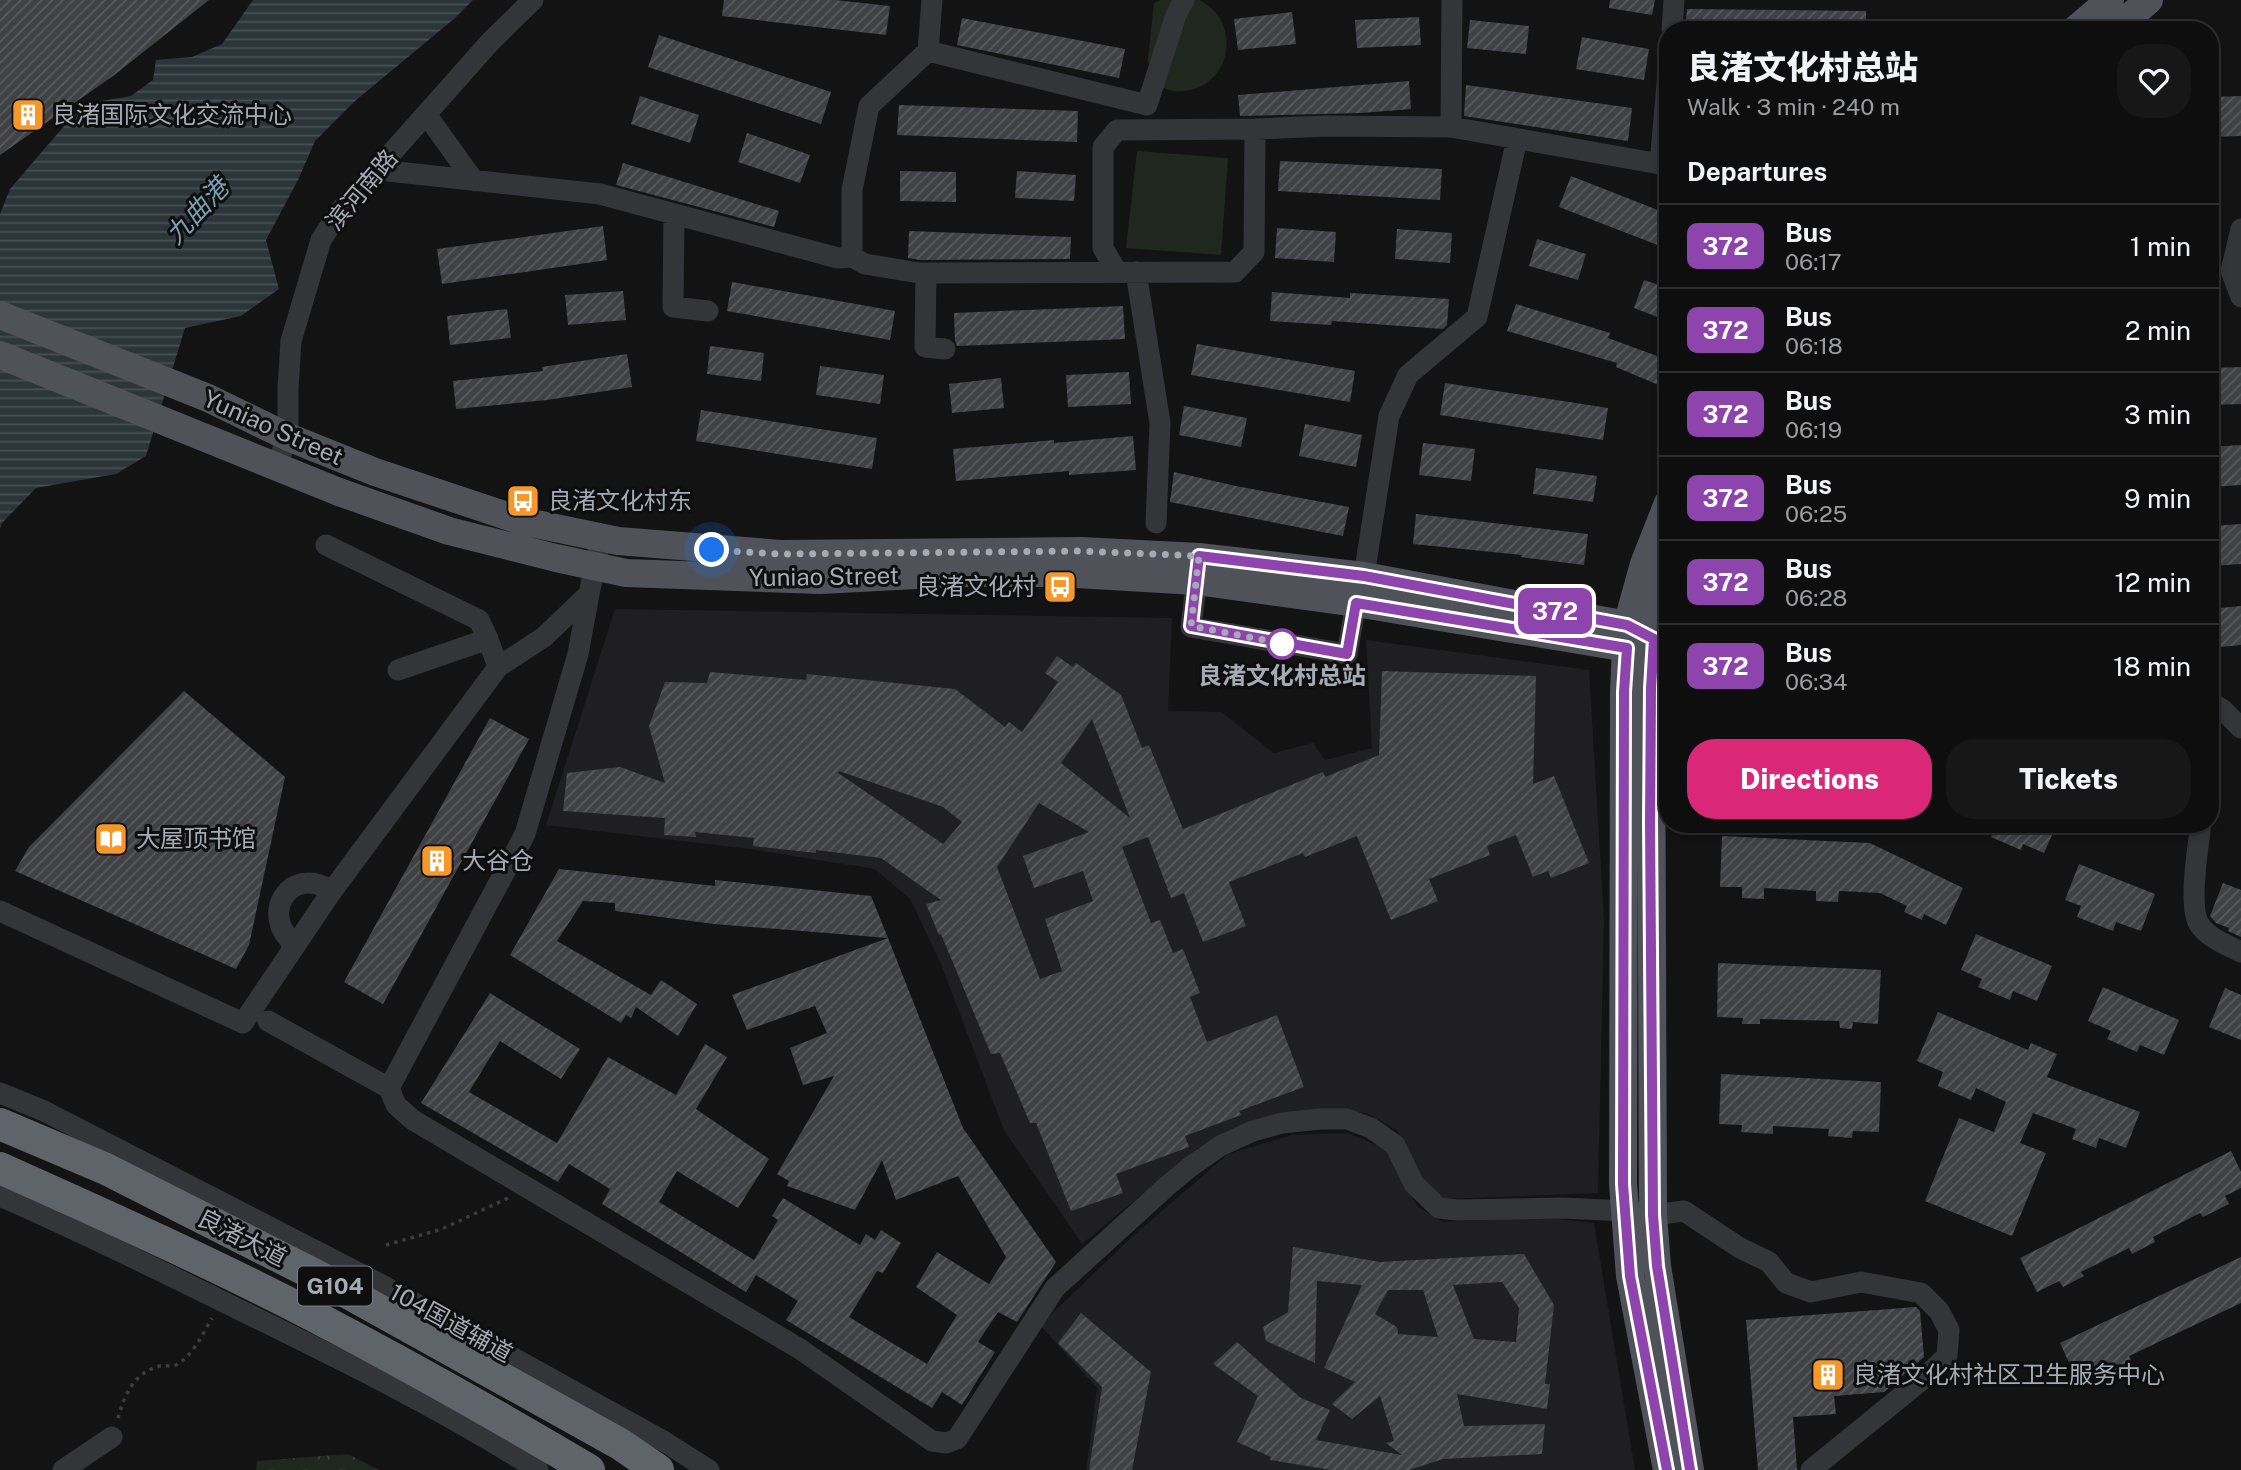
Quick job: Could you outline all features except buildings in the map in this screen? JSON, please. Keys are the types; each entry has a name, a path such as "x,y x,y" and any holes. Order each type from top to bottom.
{"highway":[{"name":"良渚大道","path":"0,1124 106,1169 323,1279 620,1444 658,1470"},
{"name":"良渚大道","path":"0,1168 132,1227 310,1314 460,1394 589,1470"}],"main road":[{"path":"2086,21 2110,0"},
{"path":"2125,21 2149,0"},
{"name":"Yuniao Street","path":"0,315 208,398 288,437 375,472 522,521 601,537 712,550 781,554 1081,551 1198,569 1356,603 1659,641"},
{"name":"Yuniao Street","path":"0,355 339,492 449,531 626,573 820,580 955,573 1198,569 1364,576 1627,637"},
{"path":"1659,526 1644,564 1627,637 1624,692 1623,1184 1630,1276 1668,1470"},
{"path":"1659,650 1651,688 1653,1215 1658,1278 1690,1470"}],"street":[{"name":"滨河南路","path":"276,467 288,437 291,341 321,240 340,211 491,41 533,0"},
{"path":"852,257 852,190 869,106 929,51 932,0"},
{"path":"929,51 1147,104 1175,15 1184,0"},
{"path":"1451,127 1452,0"},
{"path":"1673,21 1674,0"},
{"path":"426,114 474,180"},
{"path":"1156,523 1160,423 1127,272 1103,248 1103,147 1118,130 1255,129 1327,125 1451,127 1659,166"},
{"path":"379,170 600,194 838,258 852,257 865,264 926,273 1234,272 1254,252 1255,129"},
{"path":"1366,563 1390,416 1408,375 1477,317 1517,139"},
{"path":"674,214 673,307 708,311"},
{"path":"2241,229 2231,271 2241,297"},
{"path":"926,273 925,347 945,349"},
{"path":"389,1088 526,834 578,654 601,537"},
{"path":"326,545 478,620 498,667"},
{"path":"1198,569 1191,626 1347,654 1356,603"},
{"path":"0,911 243,1023 331,891 498,667 544,637 589,594"},
{"path":"398,670 488,639"},
{"path":"2219,707 2241,728"},
{"path":"2200,833 2193,890 2199,924 2216,940 2241,951"},
{"path":"295,945 285,937 279,919 281,899 288,889 304,883 322,885 331,891"},
{"path":"268,1021 389,1088 396,1105 413,1120 800,1349 932,1441 946,1443 957,1439 1055,1288 1190,1167 1220,1146 1253,1131 1282,1123 1348,1119 1371,1128 1395,1145 1414,1184 1439,1208 1625,1211 1653,1215 1684,1211 1740,1248 1769,1262 1786,1283 1811,1292 1861,1282 1921,1293 1939,1311 1949,1330 1947,1356 1811,1470"},
{"name":"104国道辅道","path":"0,1093 44,1111 380,1284 665,1442 709,1470"},
{"path":"0,1196 73,1227 355,1366 489,1439 538,1470"},
{"path":"64,1470 112,1437"}],"path":[{"path":"386,1245 442,1229 505,1201 520,1183"},
{"path":"112,1437 124,1396 141,1374 160,1366 175,1366 193,1349 212,1318"}],"shaded area":[{"path":"615,609 1172,618 1168,711 1221,712 1274,753 1313,743 1325,760 1372,748 1366,640 1589,670 1604,920 1598,1193 1445,1199 1422,1180 1397,1130 1367,1113 1318,1110 1262,1117 1198,1148 1082,1244 1004,1130 941,964 910,899 875,869 750,849 546,825"},
{"path":"1347,1133 1386,1149 1418,1207 1443,1222 1540,1217 1594,1223 1635,1470 1086,1470 1097,1388 1040,1325 1133,1236 1228,1154 1292,1135"}],"green space":[{"path":"1161,0 1199,0 1216,13 1223,25 1226,50 1223,62 1209,81 1198,88 1175,91 1152,83 1148,60 1154,3"},
{"path":"1137,151 1228,158 1221,255 1126,248"},
{"path":"348,1454 379,1470 256,1470 257,1461"}],"water":[{"name":"九曲港","path":"253,0 473,0 355,101 315,141 266,240 279,289 241,316 185,328 146,456 116,474 36,488 2,523 0,529 0,214 10,189 83,104 131,96 153,80 156,60 192,57 222,44"}],"bus line":[{"name":"372","path":"1667,1470 1630,1276 1623,1184 1624,692 1627,648 1356,603 1347,654 1191,626 1199,556 1364,576 1627,625 1654,639 1650,822 1653,1215 1657,1266 1690,1470"}],"place":[{"name":"良渚国际文化交流中心","path":"28,115"},
{"name":"良渚文化村东","path":"523,501"},
{"name":"良渚文化村","path":"1060,587"},
{"name":"良渚文化村总站","path":"1282,644"},
{"name":"大屋顶书馆","path":"111,839"},
{"name":"大谷仓","path":"437,861"},
{"name":"良渚文化村社区卫生服务中心","path":"1828,1375"}],"route":[{"path":"712,550 781,554 1081,551 1199,556 1191,626 1285,644 1282,644"}]}
